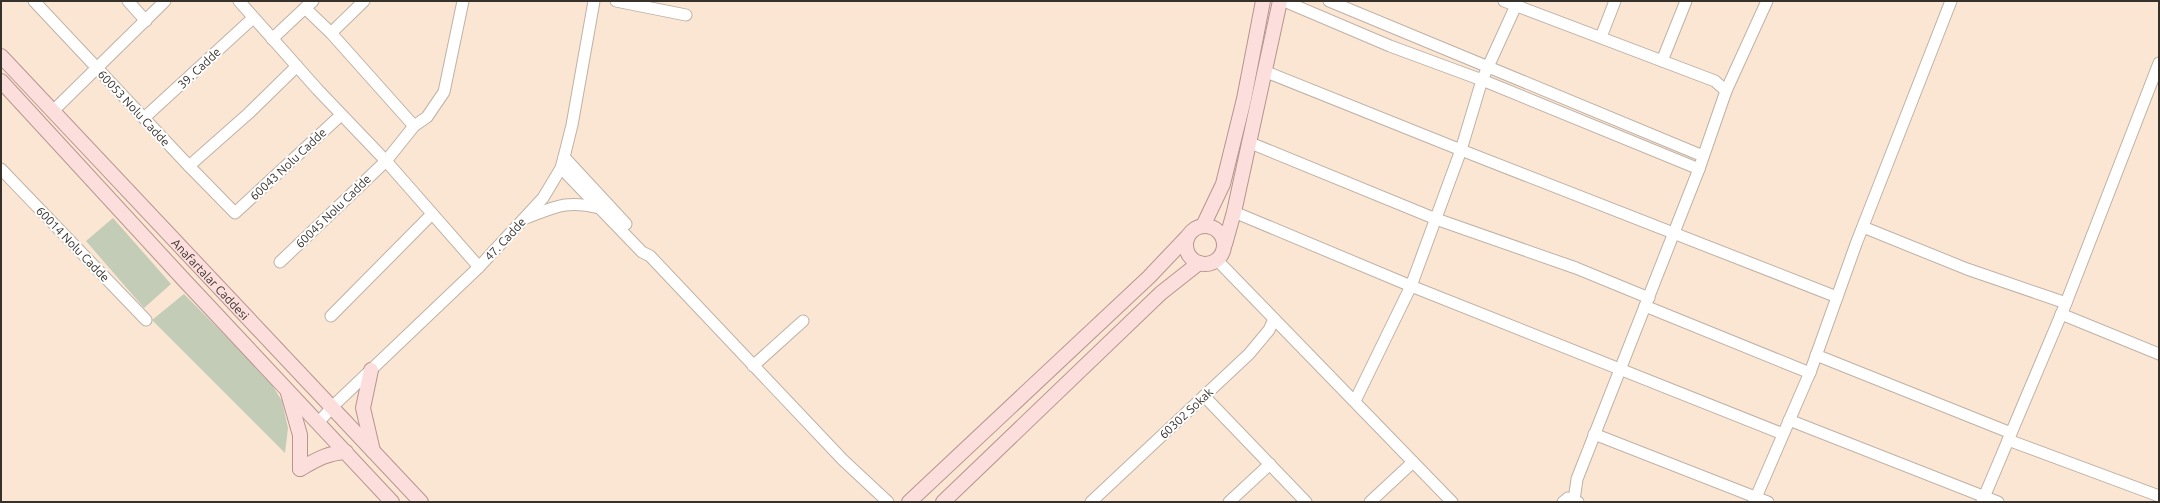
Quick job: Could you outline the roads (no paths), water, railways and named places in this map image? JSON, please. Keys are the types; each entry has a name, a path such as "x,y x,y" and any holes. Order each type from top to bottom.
{"main road":[{"path":"1203,226 1223,184 1244,99 1263,1"},
{"path":"1188,237 1187,250 1190,256 1200,263 1212,263 1217,260 1224,250 1234,212 1248,142 1280,1"},
{"name":"Anafartalar Caddesi","path":"3,61 53,111 421,502"},
{"name":"Anafartalar Caddesi","path":"1,81 392,502"},
{"path":"910,502 1149,277 1196,228 1203,226 1216,228 1225,244"},
{"path":"943,502 1161,293 1200,263"},
{"path":"372,370 363,408 373,451"},
{"path":"288,391 300,435 300,470 332,452 346,452"}],"street":[{"name":"60053 Nolu Cadde","path":"34,1 189,166 235,212"},
{"path":"128,1 146,21"},
{"path":"53,111 165,1"},
{"path":"331,33 364,1"},
{"name":"60045 Nolu Cadde","path":"280,262 386,161 414,126 427,117 444,92 463,1"},
{"name":"47. Cadde","path":"318,423 332,407 479,266 543,198 562,162 572,125 594,1"},
{"path":"616,1 686,15"},
{"path":"1284,1 1390,46 1482,80 1699,169"},
{"path":"1329,1 1703,156"},
{"path":"1504,1 1517,4 1715,81 1726,91"},
{"path":"1601,37 1615,1"},
{"path":"1662,61 1686,1"},
{"path":"1563,502 1568,498 1576,501 1577,479 1594,434 1699,169 1726,91 1767,1"},
{"path":"1755,500 1810,373 1863,227 1951,1"},
{"path":"243,2 253,18 341,115 386,161 479,266"},
{"path":"272,39 309,4 331,33 414,126"},
{"path":"1355,401 1411,286 1461,150 1482,80 1517,4"},
{"name":"39. Cadde","path":"144,118 253,18"},
{"path":"1983,499 2066,303 2159,63"},
{"path":"189,166 297,66"},
{"path":"1264,71 1461,150 1837,297"},
{"name":"60043 Nolu Cadde","path":"235,212 341,115"},
{"path":"1248,142 1436,219 1576,268 1647,302 1810,373"},
{"path":"562,162 600,208 642,252 650,256 843,460 888,502"},
{"path":"562,162 648,248 650,256"},
{"name":"60014 Nolu Cadde","path":"1,169 146,320"},
{"path":"524,218 557,206 578,203 600,208"},
{"path":"1234,212 1411,286 1783,434"},
{"path":"331,316 432,214"},
{"path":"1863,227 1967,269 2066,303"},
{"path":"1217,260 1452,502"},
{"path":"2061,314 2159,354"},
{"name":"60302 Sokak","path":"1091,502 1249,354 1269,330 1274,319"},
{"path":"753,366 803,320"},
{"path":"1816,355 2010,437 2159,496"},
{"path":"1204,396 1306,502"},
{"path":"1789,420 1983,499 1998,502"},
{"path":"1594,434 1755,500 1768,502"},
{"path":"1370,502 1413,462"},
{"path":"1229,502 1270,464"}]}
